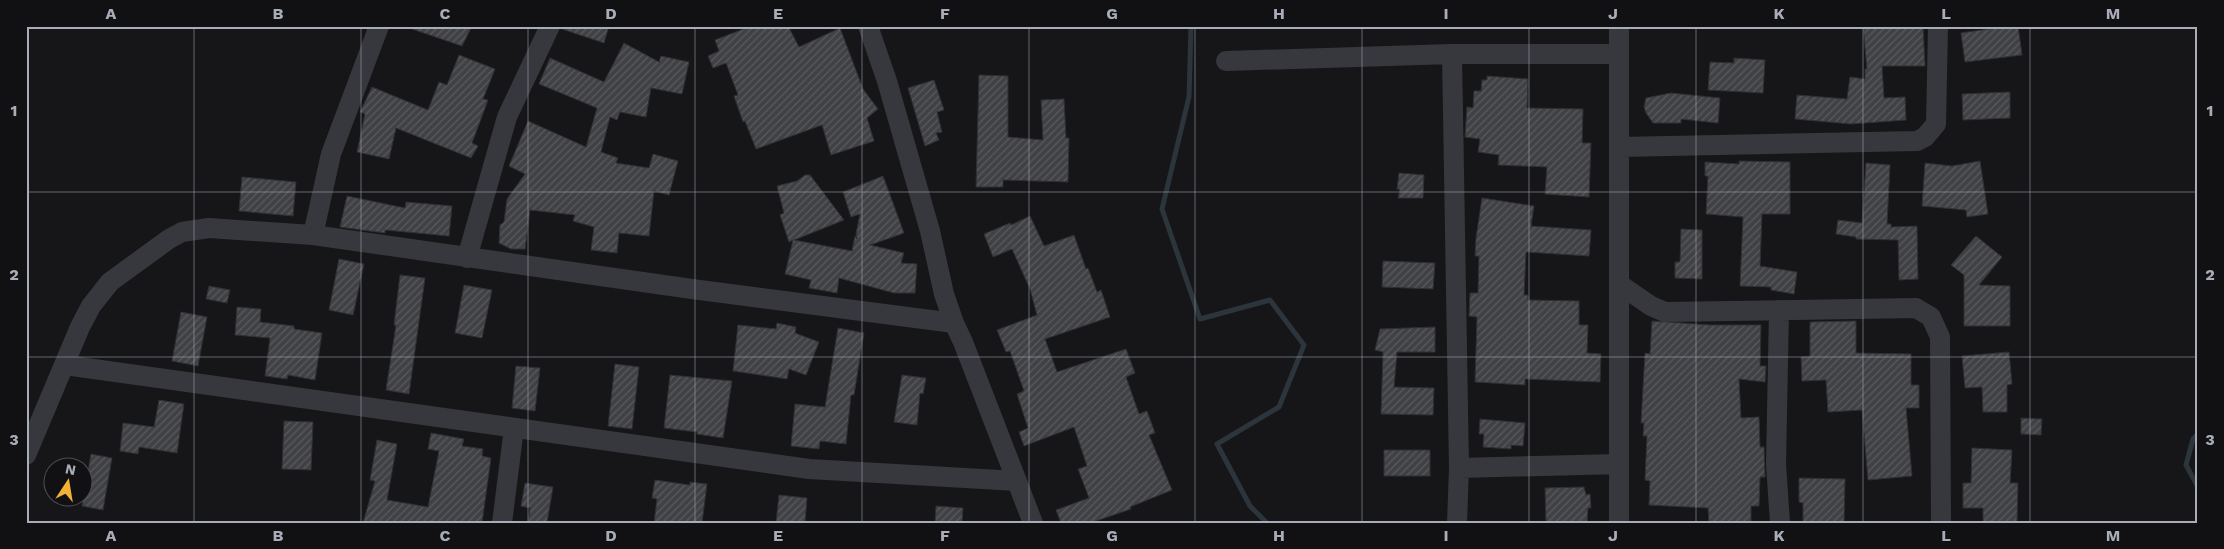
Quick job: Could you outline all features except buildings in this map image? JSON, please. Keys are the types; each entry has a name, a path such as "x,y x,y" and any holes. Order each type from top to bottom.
{"street":[{"path":"313,235 331,154 379,26"},
{"path":"467,258 506,117 550,26"},
{"path":"868,26 887,81 930,231 944,294 1033,523"},
{"path":"1619,26 1619,523"},
{"path":"1619,147 1918,141 1925,137 1936,124 1938,26"},
{"path":"1226,61 1452,54 1619,54"},
{"path":"1452,54 1459,468 1457,523"},
{"path":"26,455 80,326 91,306 110,282 182,232 209,228 313,235 467,258 954,323"},
{"path":"1619,284 1651,306 1665,312 1916,308 1931,317 1940,337 1941,523"},
{"path":"1778,310 1776,464 1780,523"},
{"path":"65,365 809,469 1017,481"},
{"path":"502,523 514,428"},
{"path":"1459,468 1619,464"}],"waterway":[{"path":"1191,26 1189,97 1162,209 1200,319 1270,300 1304,345 1279,407 1217,444 1250,506 1267,523"},
{"path":"2198,434 2193,439 2186,465 2198,487"}]}
